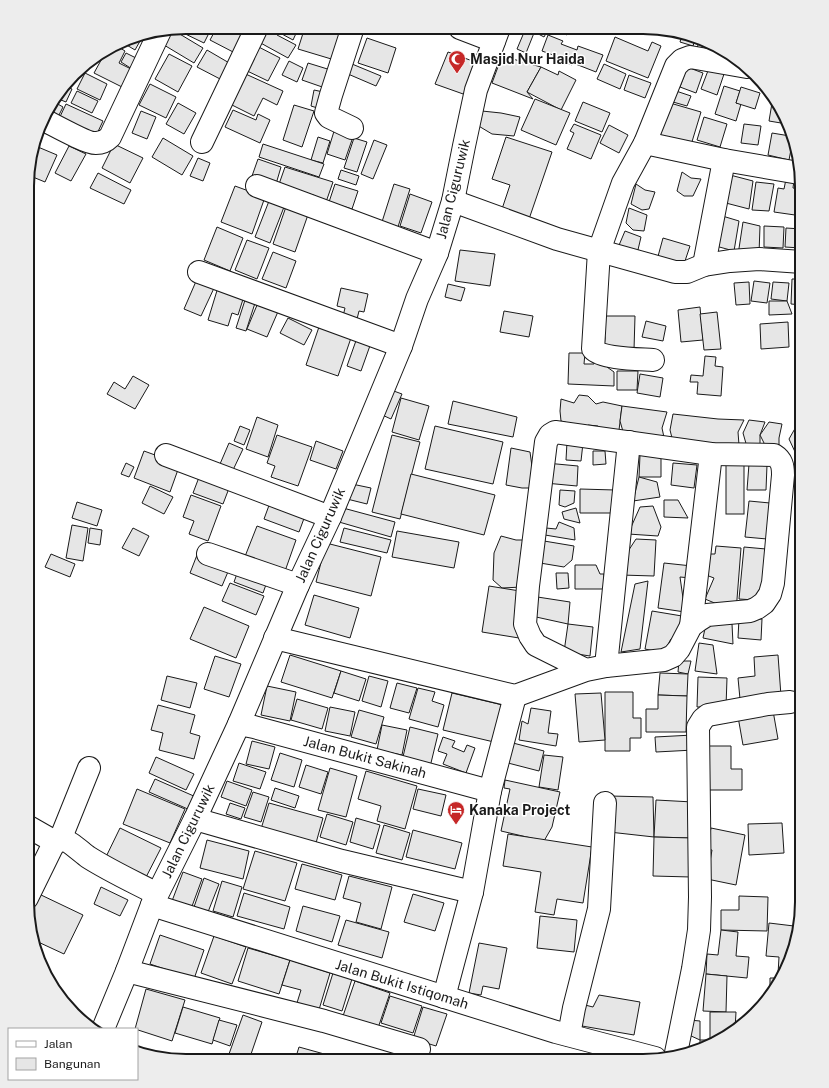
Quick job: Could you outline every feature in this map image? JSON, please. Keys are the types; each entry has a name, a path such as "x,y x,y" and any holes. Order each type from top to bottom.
{"street":[{"path":"202,142 254,34"},
{"path":"351,34 326,113 328,117 352,128"},
{"name":"Jalan Ciguruwik","path":"103,1028 154,899 195,819 240,724 298,585 330,517 401,346 417,299 437,253 453,202 476,90 497,35"},
{"path":"49,122 91,143 102,143 106,141 110,137 157,37"},
{"path":"653,360 616,358 596,352 593,349 599,251 626,176 644,143 676,66 682,60 690,57 731,63"},
{"path":"644,143 724,160 795,172"},
{"path":"704,266 724,160"},
{"path":"257,186 437,253"},
{"path":"453,202 557,239 675,272 688,272 704,266 730,261 759,260 795,262"},
{"path":"199,272 401,346"},
{"path":"596,668 536,645 525,624 528,586 546,442 550,435 555,432 711,454 774,455 781,461 783,475 770,594 764,603 750,611 707,615 691,626"},
{"path":"596,668 629,442"},
{"path":"275,638 515,696 596,668 664,660 673,656 691,626 711,454"},
{"path":"166,455 330,517"},
{"path":"208,554 298,585"},
{"path":"444,997 472,892 490,791 515,696"},
{"path":"677,1050 693,969 699,930 698,727 703,719 708,715 761,705 790,702"},
{"name":"Jalan Bukit Sakinah","path":"240,724 490,791"},
{"path":"34,885 58,841 89,768"},
{"path":"569,1035 574,1008 599,909 605,803"},
{"path":"195,819 342,861 472,892"},
{"name":"Jalan Bukit Istiqomah","path":"34,829 58,841 64,840 154,899 444,997 569,1035 640,1054"},
{"path":"127,971 324,1021 420,1049"}],"building":[{"path":"180,34 203,48 194,63 164,45 170,35"},
{"path":"185,34 208,34 204,43"},
{"path":"213,34 240,34 244,36 235,53 210,40"},
{"path":"260,34 278,34 296,45 288,58 257,41"},
{"path":"282,34 296,34 293,40"},
{"path":"303,34 346,34 338,61 298,49"},
{"path":"523,34 534,34 526,53 517,49"},
{"path":"538,34 546,34 544,37"},
{"path":"548,35 563,41 561,44 577,50 578,46 603,55 596,72 573,63 572,65 552,58 553,55 542,51"},
{"path":"615,37 648,51 652,42 661,46 648,78 606,61"},
{"path":"367,38 396,48 388,73 358,63"},
{"path":"681,39 694,43 693,46 680,42"},
{"path":"140,41 135,50 128,46"},
{"path":"253,44 280,58 268,81 241,68"},
{"path":"698,45 711,51 697,48"},
{"path":"122,49 125,51 119,63 131,69 122,87 94,73 101,61 110,54"},
{"path":"207,50 231,64 222,80 197,67"},
{"name":"Masjid Nur Haida","path":"448,52 478,63 466,95 435,84"},
{"path":"126,53 138,59 132,69 121,62"},
{"path":"169,54 192,66 178,92 155,79"},
{"path":"502,56 541,67 527,92 533,99 492,83"},
{"path":"289,61 303,68 297,82 282,75"},
{"path":"308,63 334,71 328,89 302,80"},
{"path":"352,64 381,76 376,86 348,74"},
{"path":"604,64 626,74 620,89 597,79"},
{"path":"541,67 558,75 559,71 576,80 561,110 527,92"},
{"path":"687,67 703,73 696,93 680,87"},
{"path":"709,68 724,74 717,95 701,89"},
{"path":"239,71 283,91 277,105 263,98 254,116 224,101"},
{"path":"85,73 107,84 100,100 77,89"},
{"path":"629,75 651,83 645,98 624,90"},
{"path":"150,84 176,97 166,118 139,105"},
{"path":"724,86 740,91 736,103 741,104 736,121 715,114"},
{"path":"741,87 760,93 755,109 736,103"},
{"path":"70,88 72,89 66,102 61,100"},
{"path":"314,90 328,93 324,110 311,106"},
{"path":"77,91 98,101 92,113 71,103"},
{"path":"676,91 691,96 687,106 673,102"},
{"path":"535,99 570,113 556,145 521,130"},
{"path":"583,102 610,113 602,132 575,121"},
{"path":"178,103 196,113 184,134 166,124"},
{"path":"670,103 701,112 691,145 660,136"},
{"path":"58,104 63,107 55,123 50,120"},
{"path":"66,104 103,121 94,140 57,123"},
{"path":"294,105 314,111 302,147 283,140"},
{"path":"772,105 781,123 769,121"},
{"path":"233,110 256,120 258,114 270,120 260,143 225,127"},
{"path":"141,111 156,117 147,139 132,133"},
{"path":"482,111 520,117 514,136 492,134 477,125"},
{"path":"704,117 727,124 720,147 697,140"},
{"path":"574,124 601,135 591,159 567,149 574,133 570,131"},
{"path":"744,124 761,126 758,145 741,143"},
{"path":"609,125 628,135 619,153 600,143"},
{"path":"335,128 354,134 345,160 327,154"},
{"path":"772,133 786,135 791,151 789,160 768,155"},
{"path":"318,137 330,141 323,163 311,160"},
{"path":"506,137 552,152 528,222 501,212 510,185 492,179"},
{"path":"163,138 193,156 182,175 152,157"},
{"path":"354,138 367,142 357,172 344,168"},
{"path":"374,140 387,145 373,179 361,174"},
{"path":"114,144 143,158 130,183 102,168"},
{"path":"263,144 324,164 319,177 259,157"},
{"path":"69,146 86,154 71,181 55,173"},
{"path":"39,147 57,155 45,182 34,177"},
{"path":"198,158 210,163 203,181 190,176"},
{"path":"258,159 281,167 276,184 252,176"},
{"path":"285,167 333,182 326,202 315,199 316,196 304,192 303,196 278,187"},
{"path":"341,170 359,176 356,185 338,179"},
{"path":"682,172 691,178 701,179 693,196 684,196 677,191"},
{"path":"98,173 131,190 124,204 90,188"},
{"path":"730,175 753,181 749,209 722,202"},
{"path":"786,179 794,180 793,188 795,188 795,215 774,212 778,188 784,189"},
{"path":"756,182 774,184 769,211 752,210"},
{"path":"335,184 358,191 352,209 329,202"},
{"path":"394,184 410,189 397,230 381,225"},
{"path":"636,184 645,190 655,192 649,209 642,210 631,204"},
{"path":"235,186 265,197 252,234 221,222"},
{"path":"410,194 432,202 421,233 400,226"},
{"path":"269,201 284,207 270,243 255,237"},
{"path":"288,201 310,209 295,252 273,244"},
{"path":"629,208 647,215 644,231 633,230 626,223"},
{"path":"719,215 739,221 734,251 712,245"},
{"path":"743,222 760,226 759,254 738,255"},
{"path":"764,226 784,227 783,248 764,247"},
{"path":"217,227 243,238 230,271 204,260"},
{"path":"786,228 795,229 795,248 785,247"},
{"path":"625,231 641,237 637,254 617,250"},
{"path":"663,238 690,246 683,267 657,260"},
{"path":"247,240 269,248 257,279 235,270"},
{"path":"460,250 495,254 490,286 455,281"},
{"path":"273,252 296,261 286,288 262,279"},
{"path":"197,279 215,286 201,316 184,309"},
{"path":"792,279 795,279 795,304 791,304"},
{"path":"754,281 770,283 767,303 751,301"},
{"path":"749,282 750,304 736,305 734,283"},
{"path":"773,282 789,283 787,301 771,299"},
{"path":"219,284 245,293 238,315 232,313 228,326 208,320"},
{"path":"448,284 465,288 461,301 445,297"},
{"path":"341,288 368,294 364,312 359,311 357,319 343,316 345,308 337,306"},
{"path":"246,297 256,300 246,331 236,328"},
{"path":"260,298 280,307 267,337 247,329"},
{"path":"769,301 787,301 792,314 769,315"},
{"path":"700,307 703,340 681,342 678,310"},
{"path":"504,311 533,316 529,337 500,332"},
{"path":"717,312 721,349 704,350 700,314"},
{"path":"601,316 635,316 634,350 604,350 605,338"},
{"path":"288,318 312,330 304,345 280,333"},
{"path":"321,321 353,332 338,376 306,365"},
{"path":"646,321 666,326 663,341 642,337"},
{"path":"788,322 789,347 761,349 760,324"},
{"path":"358,335 372,340 361,371 347,366"},
{"path":"569,353 585,353 584,364 594,364 594,356 607,357 607,367 614,372 614,386 568,384"},
{"path":"705,356 716,357 715,366 723,367 721,396 697,394 698,382 690,382 691,375 703,376"},
{"path":"617,371 638,371 637,390 617,390"},
{"path":"640,374 663,378 660,397 637,393"},
{"path":"133,376 149,385 135,409 107,394 114,382 125,389"},
{"path":"391,390 402,394 391,419 380,414"},
{"path":"579,395 588,396 596,404 603,402 622,406 619,430 611,432 601,431 598,426 588,425 587,431 561,421 561,399 574,403"},
{"path":"401,398 429,406 419,440 392,432"},
{"path":"453,401 517,417 513,437 448,424"},
{"path":"622,406 667,412 662,428 665,442 624,435 620,421"},
{"path":"673,414 744,420 738,432 739,445 673,442 670,430"},
{"path":"257,417 278,425 268,457 246,449"},
{"path":"749,420 765,422 760,435 760,449 747,447 743,433"},
{"path":"769,422 782,424 779,447 767,449 760,435"},
{"path":"240,426 250,430 244,445 234,441"},
{"path":"435,426 503,442 493,484 425,469"},
{"path":"795,428 795,452 789,439"},
{"path":"277,435 312,447 298,486 271,477 275,466 267,463"},
{"path":"392,435 420,442 400,519 372,512"},
{"path":"316,441 343,451 336,469 310,460"},
{"path":"567,442 583,443 581,461 566,460"},
{"path":"229,443 243,449 233,470 220,464"},
{"path":"511,448 530,452 535,488 522,488 506,485"},
{"path":"144,451 180,464 170,492 134,478"},
{"path":"593,451 605,451 606,464 593,465"},
{"path":"640,455 661,455 661,477 639,477"},
{"path":"726,461 744,461 744,514 726,514"},
{"path":"126,463 134,467 129,477 121,474"},
{"path":"546,463 578,466 577,486 545,483"},
{"path":"673,463 697,465 694,488 671,485"},
{"path":"749,464 767,465 766,490 747,490"},
{"path":"201,472 231,483 223,504 193,493"},
{"path":"411,474 495,495 484,535 401,514"},
{"path":"639,477 657,482 660,497 633,501"},
{"path":"347,483 371,488 367,504 343,498"},
{"path":"150,486 173,497 164,514 142,503"},
{"path":"580,489 615,490 615,513 580,513"},
{"path":"560,490 575,491 574,503 565,507 559,505"},
{"path":"191,495 221,506 208,541 189,534 194,521 183,517"},
{"path":"271,500 306,513 299,532 264,519"},
{"path":"664,500 678,500 688,518 664,517"},
{"path":"749,501 770,503 767,539 745,537"},
{"path":"77,502 102,510 97,526 72,518"},
{"path":"653,506 661,527 658,536 628,534 640,507"},
{"path":"343,508 395,522 391,537 339,522"},
{"path":"576,508 580,523 564,519 562,512"},
{"path":"559,522 574,528 575,540 545,535 546,528 556,529"},
{"path":"72,525 88,528 83,561 66,558"},
{"path":"257,526 296,540 284,574 244,559"},
{"path":"90,528 102,530 100,545 88,543"},
{"path":"133,528 149,536 139,556 122,548"},
{"path":"344,528 391,540 387,553 340,542"},
{"path":"397,531 459,542 454,568 392,557"},
{"path":"501,536 516,540 528,540 522,587 502,588 493,580 494,553"},
{"path":"636,539 656,540 654,576 621,575 621,562"},
{"path":"538,540 574,546 572,560 564,567 534,562"},
{"path":"326,543 381,557 371,596 316,582"},
{"path":"716,546 741,548 736,612 705,599 714,578 706,575 708,554 715,554"},
{"path":"744,547 766,549 761,597 755,600 739,599"},
{"path":"51,554 75,564 70,577 45,567"},
{"path":"197,555 230,567 222,586 190,573"},
{"path":"664,563 692,566 691,578 680,577 685,612 658,608"},
{"path":"575,565 596,565 600,574 604,574 604,589 575,589"},
{"path":"239,568 268,579 263,593 234,582"},
{"path":"556,573 568,573 569,588 557,589"},
{"path":"648,581 640,649 621,652 635,584"},
{"path":"230,583 264,596 256,615 222,601"},
{"path":"489,586 526,592 519,638 482,632"},
{"path":"314,595 359,608 350,638 305,625"},
{"path":"531,596 570,602 568,624 527,615"},
{"path":"204,607 249,626 236,658 190,639"},
{"path":"652,611 682,616 678,640 671,639 663,653 645,649"},
{"path":"739,618 762,619 761,640 738,638"},
{"path":"707,619 732,624 733,644 703,638"},
{"path":"568,624 593,627 590,656 564,652"},
{"path":"699,643 713,645 717,674 695,671"},
{"path":"290,655 341,671 332,698 281,682"},
{"path":"778,655 781,696 740,699 738,678 755,676 754,657"},
{"path":"215,656 241,664 229,697 204,689"},
{"path":"679,661 691,661 688,674 678,672"},
{"path":"341,671 366,679 359,701 334,693"},
{"path":"660,673 688,674 687,696 658,695"},
{"path":"167,676 197,683 190,708 161,700"},
{"path":"369,676 388,681 381,707 362,701"},
{"path":"698,677 727,678 726,707 697,707"},
{"path":"397,683 417,688 409,713 390,708"},
{"path":"267,686 296,692 290,721 261,715"},
{"path":"418,688 435,692 432,701 444,705 438,727 409,719"},
{"path":"605,692 633,692 633,718 641,718 641,738 630,738 630,751 605,751"},
{"path":"452,693 503,705 494,742 443,730"},
{"path":"601,693 605,740 579,742 575,694"},
{"path":"658,695 687,696 686,732 646,732 646,709 658,709"},
{"path":"297,699 328,708 322,729 291,720"},
{"path":"158,705 195,715 190,733 200,736 194,759 159,750 163,733 151,730"},
{"path":"772,705 778,739 743,745 737,711"},
{"path":"330,707 355,712 350,736 325,731"},
{"path":"531,708 551,711 548,733 558,734 556,746 519,740 522,721 528,724"},
{"path":"359,710 384,717 376,744 351,737"},
{"path":"382,725 407,730 402,755 377,750"},
{"path":"410,727 438,734 430,767 402,761"},
{"path":"693,735 694,750 656,752 655,737"},
{"path":"443,737 455,741 452,747 464,752 467,745 475,748 466,773 443,764 447,754 438,751"},
{"path":"252,741 275,747 269,769 246,764"},
{"path":"513,743 544,751 539,771 508,763"},
{"path":"703,746 731,746 731,769 742,769 742,790 703,790"},
{"path":"280,753 302,760 294,787 271,780"},
{"path":"544,755 563,757 558,790 539,787"},
{"path":"156,757 194,774 186,790 149,773"},
{"path":"239,763 266,772 260,789 233,781"},
{"path":"306,765 328,772 321,794 299,787"},
{"path":"330,768 357,776 346,817 318,810"},
{"path":"366,771 417,786 405,829 377,821 381,806 358,799"},
{"path":"155,779 196,797 190,810 149,792"},
{"path":"505,780 560,792 552,827 544,841 501,831 510,789 504,788"},
{"path":"227,781 252,790 246,806 221,797"},
{"path":"275,788 299,796 295,808 271,800"},
{"path":"137,789 185,809 170,843 123,824"},
{"path":"418,789 446,795 441,816 413,809"},
{"path":"253,792 269,797 261,822 244,817"},
{"path":"610,796 653,797 654,837 609,832"},
{"path":"656,800 693,802 692,838 654,837"},
{"path":"230,803 245,808 241,819 226,814"},
{"path":"269,803 323,818 316,843 261,829"},
{"path":"327,814 353,822 346,845 320,837"},
{"path":"356,818 380,825 373,849 350,842"},
{"path":"782,823 784,853 749,855 748,824"},
{"path":"384,825 410,833 402,860 376,853"},
{"path":"120,828 161,848 143,883 103,863"},
{"path":"711,828 745,835 736,885 707,879 712,850 707,849"},
{"path":"413,830 462,843 455,869 406,857"},
{"path":"508,834 592,847 583,903 557,899 554,915 535,912 541,872 503,866"},
{"path":"654,837 692,838 691,877 653,876"},
{"path":"207,840 249,851 243,879 200,868"},
{"path":"255,851 297,863 285,901 243,889"},
{"path":"302,864 342,875 335,900 295,889"},
{"path":"183,872 202,879 191,909 172,901"},
{"path":"349,876 392,887 381,929 356,922 361,903 343,898"},
{"path":"204,878 219,884 208,912 194,907"},
{"path":"222,881 242,887 233,917 213,911"},
{"path":"101,887 128,900 120,916 94,904"},
{"path":"244,893 290,907 284,929 237,916"},
{"path":"39,894 83,915 64,954 39,943 35,922 34,904"},
{"path":"413,894 444,903 435,931 404,922"},
{"path":"739,896 768,897 767,931 721,930 721,910 739,910"},
{"path":"303,906 340,916 332,942 296,931"},
{"path":"540,916 577,920 574,952 537,948"},
{"path":"346,920 389,932 382,958 338,945"},
{"path":"769,923 793,926 787,951 778,971 779,957 766,956"},
{"path":"721,930 738,932 736,956 749,957 747,978 706,974 707,954 718,955"},
{"path":"160,935 204,950 194,979 150,964"},
{"path":"214,936 246,947 232,984 201,973"},
{"path":"479,943 507,948 499,989 483,986 481,995 469,993"},
{"path":"248,948 290,960 279,994 238,981"},
{"path":"290,960 330,973 318,1013 296,1006 301,990 282,985"},
{"path":"333,973 352,979 342,1011 323,1005"},
{"path":"706,974 727,976 726,1012 703,1011"},
{"path":"770,978 775,978 770,985"},
{"path":"355,981 390,993 378,1028 343,1016"},
{"path":"146,989 185,1000 172,1041 135,1028"},
{"path":"599,995 640,1002 634,1035 582,1026 585,1005 593,1007"},
{"path":"390,996 422,1006 413,1033 381,1023"},
{"path":"183,1007 220,1018 212,1044 175,1033"},
{"path":"423,1007 447,1014 436,1046 413,1039"},
{"path":"710,1012 736,1012 735,1023 719,1034 710,1038"},
{"path":"243,1015 262,1022 251,1054 229,1054"},
{"path":"219,1020 237,1025 230,1046 213,1040"},
{"path":"689,1020 700,1021 700,1040 689,1035"},
{"path":"299,1047 324,1054 297,1054"}],"place":[{"name":"Masjid Nur Haida","path":"457,74"},
{"name":"Kanaka Project","path":"456,825"}]}
